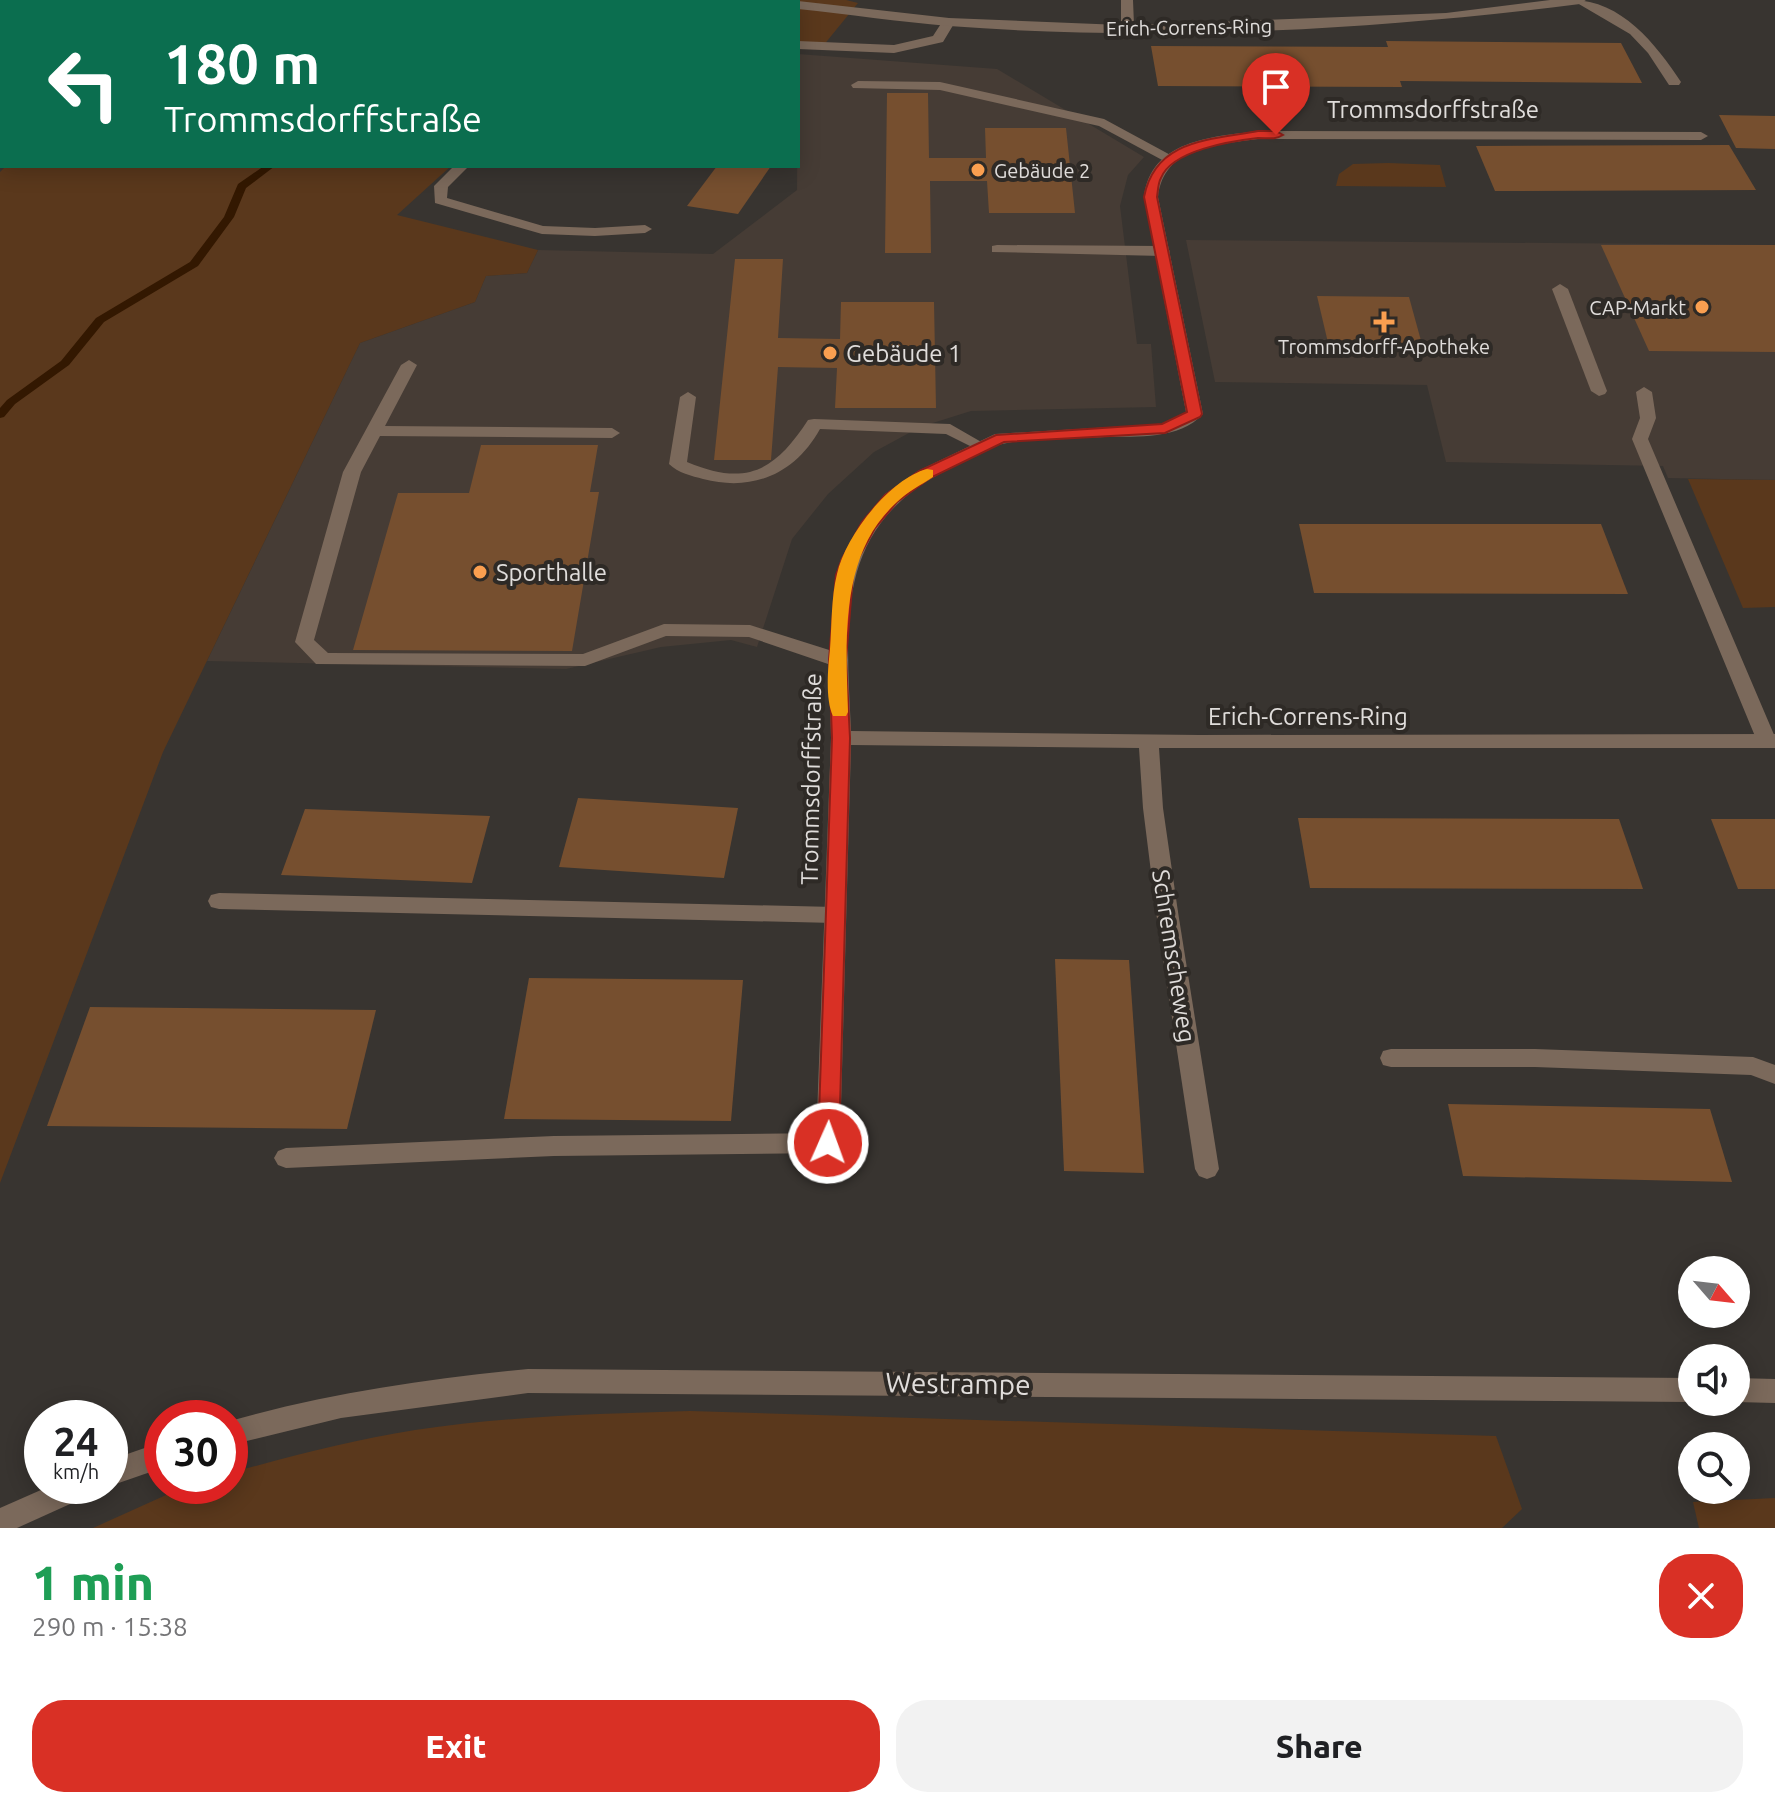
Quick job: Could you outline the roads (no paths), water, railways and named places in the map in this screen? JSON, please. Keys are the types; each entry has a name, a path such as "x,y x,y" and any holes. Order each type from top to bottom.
{"street":[{"path":"1127,0 1128,29"},
{"path":"1579,0 1633,27 1651,45 1674,82"},
{"name":"Erich-Correns-Ring","path":"800,5 949,22 1128,29 1446,17 1579,0"},
{"path":"800,45 894,49 922,45 938,39 949,22"},
{"path":"858,85 940,86 1104,123 1169,158"},
{"name":"Trommsdorffstraße","path":"286,1158 554,1146 828,1143 841,738 838,660 845,575 868,526 891,498 913,482 1001,438 1165,429 1195,414 1151,197 1154,176 1169,158 1216,141 1258,135 1701,136"},
{"path":"460,168 441,186 440,200 542,230 595,232 645,229"},
{"path":"997,249 1162,251"},
{"path":"1560,289 1599,391"},
{"path":"409,365 352,472 304,642 323,659 585,660 664,630 750,631 838,660"},
{"path":"1644,392 1648,418 1640,439 1771,741"},
{"path":"688,397 678,464 697,473 739,479 768,474 797,452 814,424 950,429 982,447"},
{"path":"374,431 612,433"},
{"name":"Erich-Correns-Ring","path":"841,738 1149,742 1771,741"},
{"name":"Schremscheweg","path":"1149,742 1153,808 1167,912 1207,1169"},
{"path":"219,901 835,915"},
{"path":"1391,1058 1535,1058 1753,1066 1775,1075"},
{"name":"Westrampe","path":"248,1429 400,1394 528,1381 1678,1390"},
{"path":"1750,1390 1775,1391"},
{"path":"0,1522 40,1504"}],"waterway":[{"path":"0,415 11,402 65,363 100,320 194,264 229,217 242,186 267,168"}],"place":[{"name":"Gebäude 2","path":"978,170"},
{"name":"CAP-Markt","path":"1702,307"},
{"name":"Trommsdorff-Apotheke","path":"1384,322"},
{"name":"Gebäude 1","path":"830,353"},
{"name":"Sporthalle","path":"480,572"}]}
